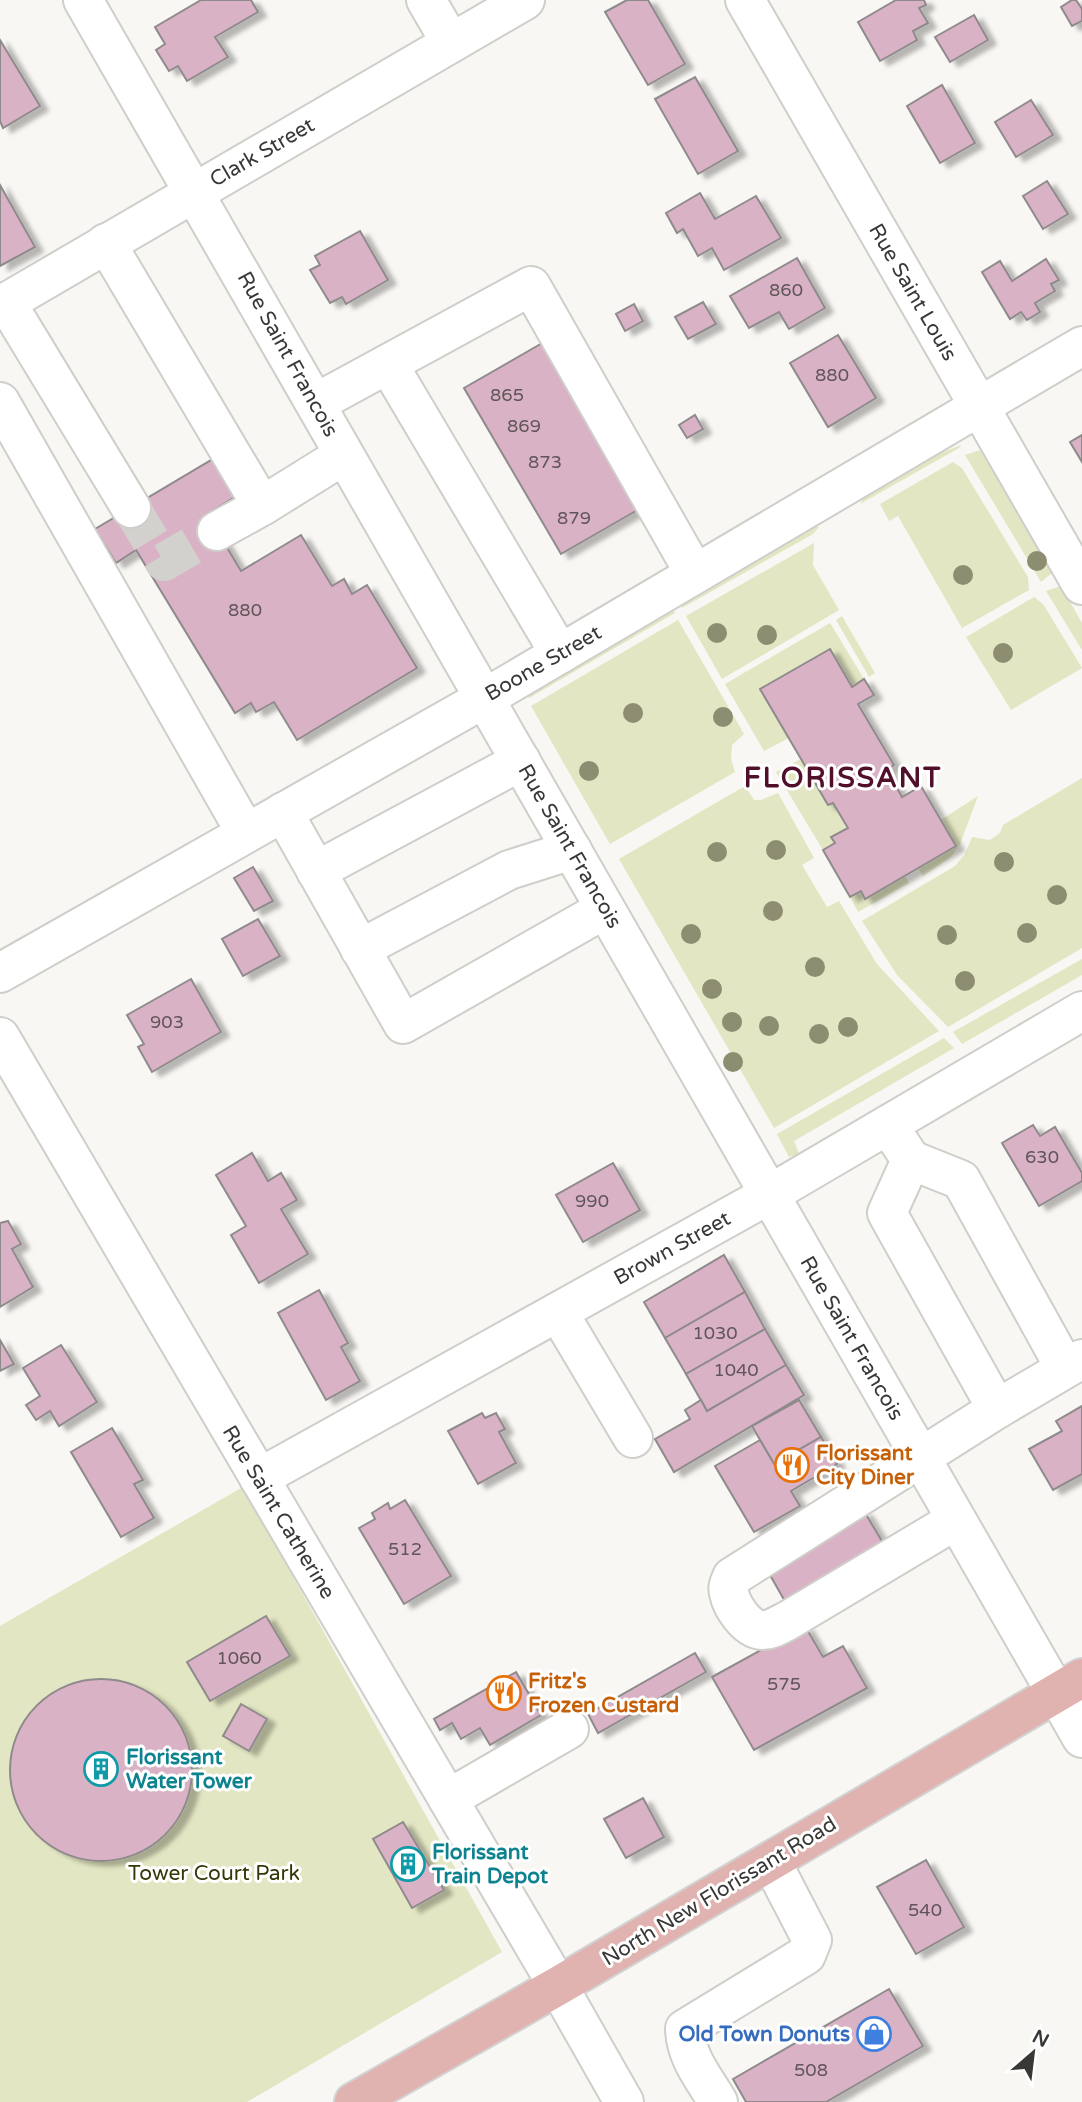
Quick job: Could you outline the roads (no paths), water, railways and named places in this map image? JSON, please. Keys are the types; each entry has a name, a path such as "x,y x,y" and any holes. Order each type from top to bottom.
{"main road":[{"name":"North New Florissant Road","path":"354,2102 558,1986 1069,1686"}],"street":[{"name":"Rue Saint Francois","path":"83,0 956,1520 1069,1686 1082,1738"},
{"path":"426,0 451,43"},
{"name":"Clark Street","path":"3,304 525,0"},
{"name":"Rue Saint Louis","path":"745,0 1082,585"},
{"path":"106,243 261,506"},
{"path":"316,403 531,286 695,574"},
{"path":"3,304 131,508"},
{"name":"Boone Street","path":"0,973 485,698 1082,346"},
{"path":"388,365 560,654"},
{"path":"0,402 246,833"},
{"path":"218,531 344,455"},
{"path":"316,871 521,761"},
{"path":"283,812 403,1024 606,908"},
{"path":"360,948 509,870 572,850"},
{"name":"Brown Street","path":"259,1478 770,1194 1082,1011"},
{"name":"Rue Saint Catherine","path":"0,1037 624,2102"},
{"path":"888,1125 911,1160 961,1180 1073,1363 732,1577 728,1586 729,1594 745,1622 752,1628 764,1631 787,1621 956,1520"},
{"path":"911,1160 887,1213 997,1409"},
{"path":"558,1312 633,1438"},
{"path":"448,1799 569,1729"},
{"path":"718,2102 692,2060 686,2045 685,2029 806,1955 812,1940 771,1861"}],"tunnel":[{"path":"131,508 164,562 217,531"}],"place":[{"name":"Florissant City Diner","path":"792,1465"},
{"name":"Fritz's Frozen Custard","path":"504,1693"},
{"name":"Florissant Water Tower","path":"101,1769"},
{"name":"Florissant Train Depot","path":"408,1864"},
{"name":"Old Town Donuts","path":"874,2034"}],"district":[{"name":"FLORISSANT","path":"843,777"}],"park label":[{"name":"Tower Court Park","path":"214,1873"}]}
